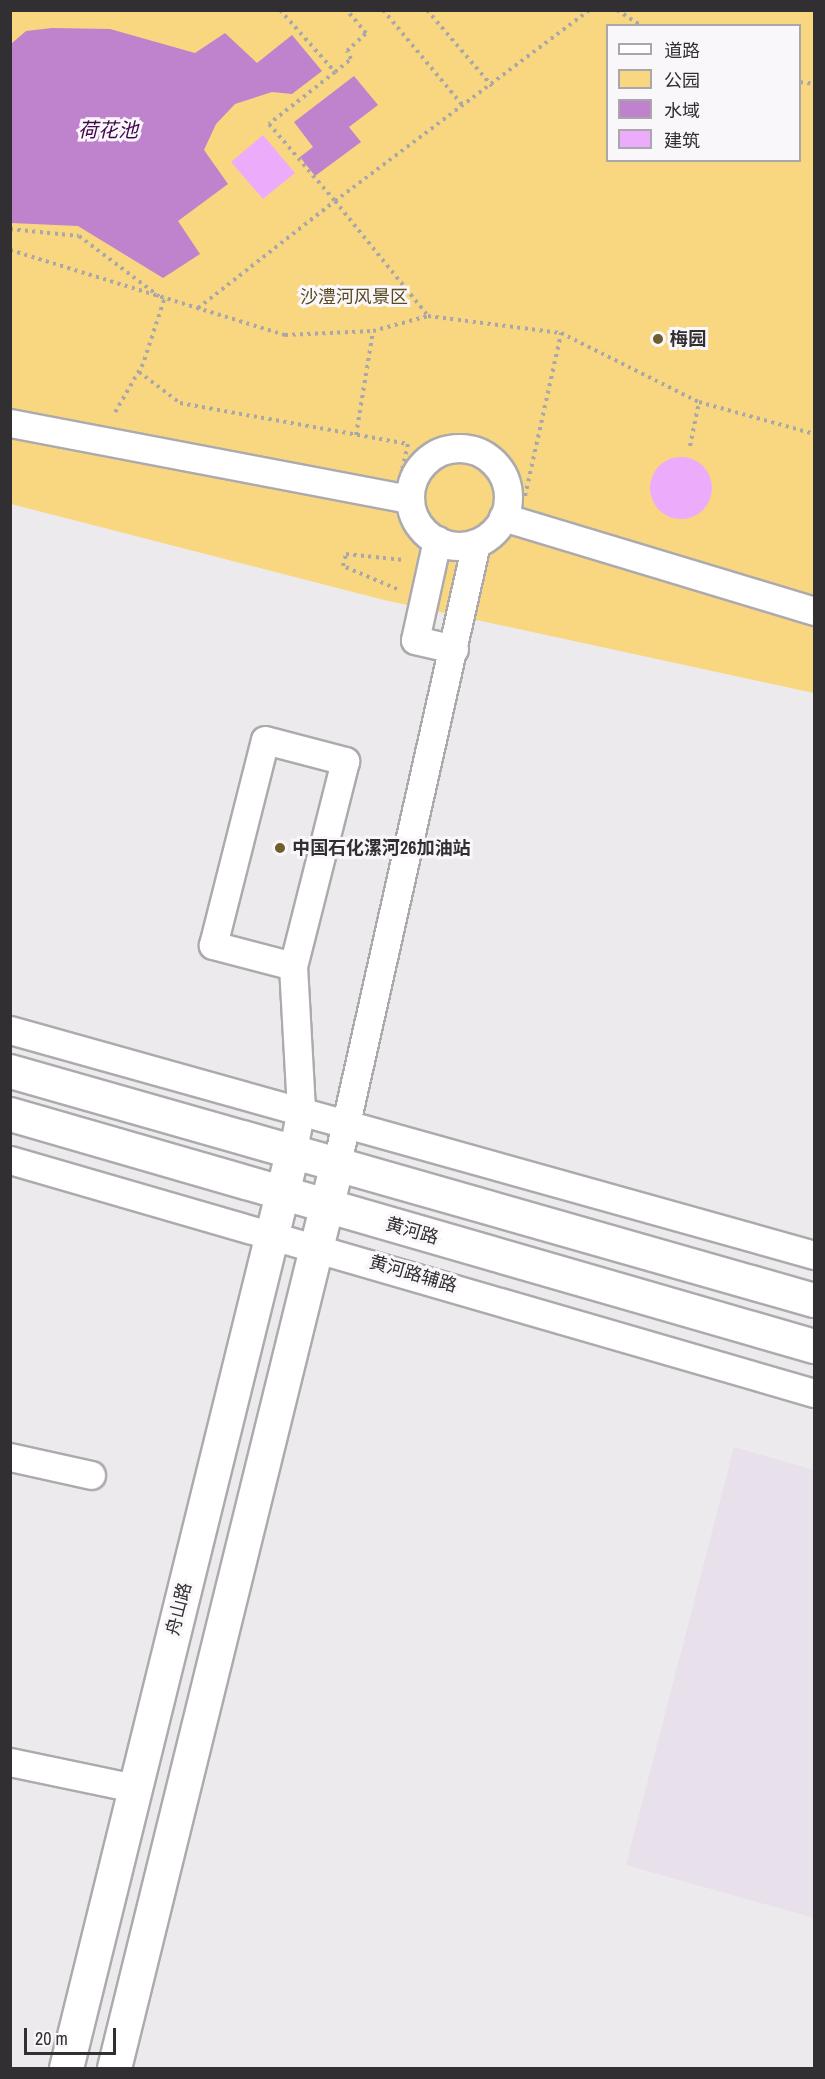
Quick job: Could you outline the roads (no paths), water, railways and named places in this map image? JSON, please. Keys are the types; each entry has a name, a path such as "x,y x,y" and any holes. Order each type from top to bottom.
{"street":[{"path":"10,423 403,498 434,551 415,640 454,649"},
{"path":"403,498 419,469 444,450 460,448 490,459 500,471 506,510"},
{"path":"114,2068 337,1163 476,543 506,510"},
{"path":"506,510 814,611"},
{"path":"434,551 476,543"},
{"path":"293,966 213,945 265,740 345,761 293,966 301,1109 293,1149"},
{"path":"10,1030 301,1109 814,1255"},
{"path":"10,1071 293,1149 814,1300"},
{"name":"黄河路","path":"10,1114 814,1346"},
{"name":"舟山路","path":"66,2068 293,1149"},
{"name":"黄河路辅路","path":"10,1160 316,1246 814,1393"},
{"path":"10,1457 91,1475"},
{"path":"10,1762 134,1788"}],"water":[{"name":"荷花池","path":"52,28 110,29 195,53 225,33 257,63 292,35 322,71 292,94 272,92 235,104 216,124 204,150 228,184 178,221 200,254 163,278 78,226 11,223 11,44 26,31"},
{"path":"354,76 378,105 349,127 361,142 315,176 300,157 313,147 294,122"}],"place":[{"name":"梅园","path":"658,339"},
{"name":"中国石化漯河26加油站","path":"280,848"}],"park label":[{"name":"沙澧河风景区","path":"354,297"}]}
